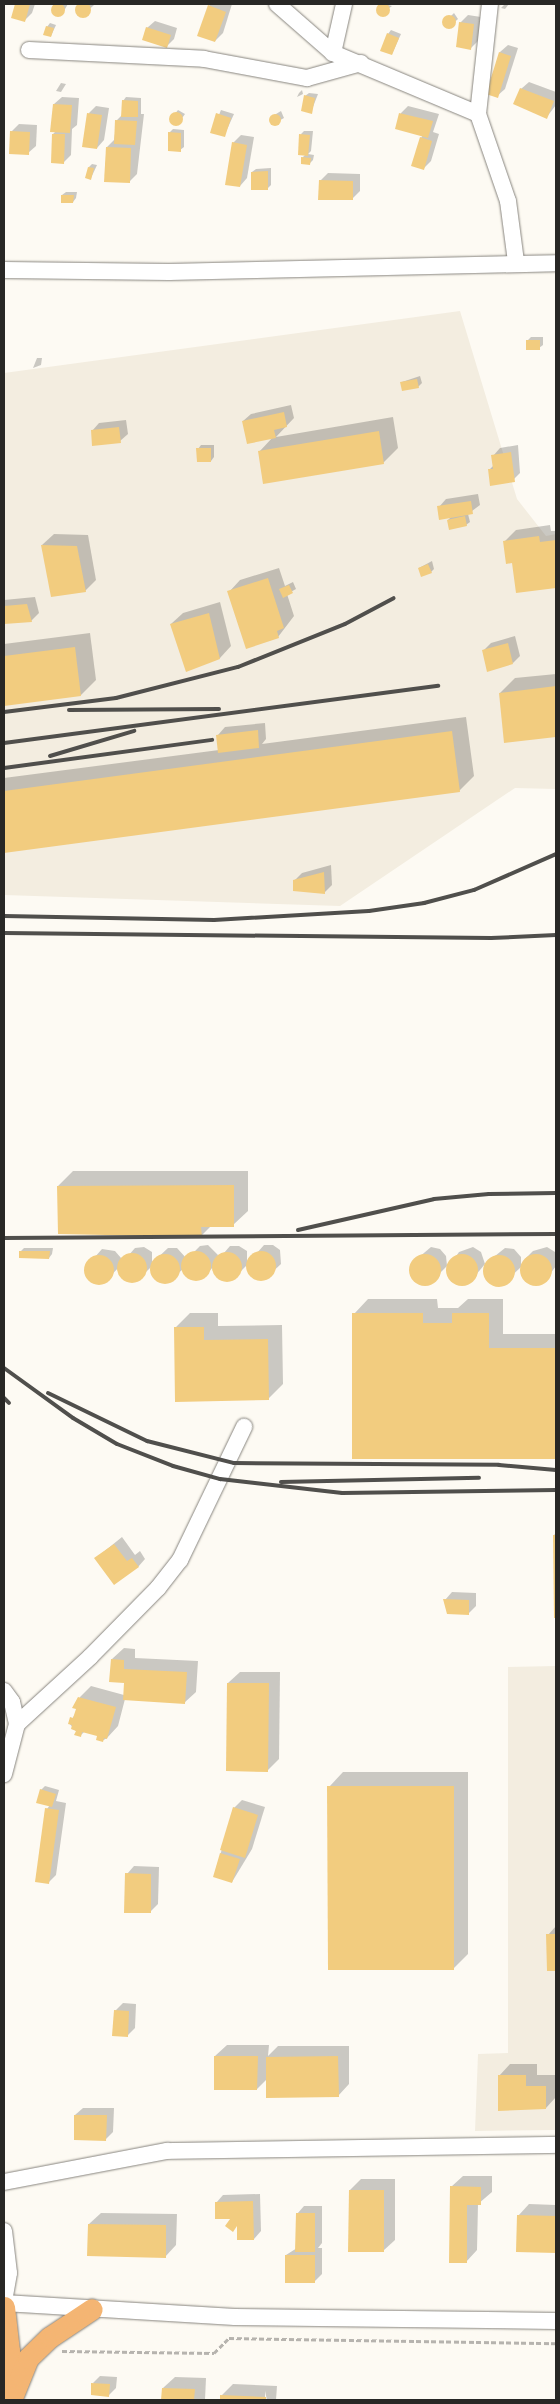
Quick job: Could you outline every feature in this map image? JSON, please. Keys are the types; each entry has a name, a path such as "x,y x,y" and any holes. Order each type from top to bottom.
{"main road":[{"path":"4,2307 9,2351 10,2400"},
{"path":"10,2400 24,2365 34,2351 92,2309"}],"street":[{"path":"277,4 333,54 362,63 478,114"},
{"path":"333,54 344,4"},
{"path":"490,4 478,114 508,201 516,262"},
{"path":"29,50 204,59 307,78 362,63"},
{"path":"4,270 169,272 516,262 556,263"},
{"path":"17,1724 90,1658 158,1588 180,1560 244,1427"},
{"path":"4,1691 12,1702 17,1724 4,1774"},
{"path":"4,2182 168,2151 556,2145"},
{"path":"4,2231 9,2273 4,2302 235,2317 556,2321"}],"path":[{"path":"34,2351 214,2353 229,2338 556,2342"}],"shaded area":[{"path":"460,311 517,499 546,536 556,534 556,789 515,788 340,906 4,895 4,373"},
{"path":"556,1666 556,2130 475,2131 478,2054 508,2053 508,1667"}],"building":[{"path":"83,2 89,4 91,10 89,16 83,18 77,16 75,10 77,4"},
{"path":"55,3 61,3 65,10 61,17 55,17 51,13 51,7"},
{"path":"383,3 388,5 390,10 388,15 383,17 378,15 376,10 378,5"},
{"path":"15,4 30,4 25,22 11,18"},
{"path":"208,5 226,12 215,42 197,36"},
{"path":"449,15 454,17 456,22 454,27 449,29 444,27 442,22 444,17"},
{"path":"459,22 474,24 471,50 456,47"},
{"path":"46,26 54,28 51,37 43,35"},
{"path":"146,27 171,35 167,48 142,40"},
{"path":"387,33 399,38 392,55 380,51"},
{"path":"499,52 511,56 498,98 486,94"},
{"path":"520,88 554,101 547,119 513,104"},
{"path":"304,95 315,98 312,114 301,111"},
{"path":"122,100 138,101 138,117 121,117"},
{"path":"53,104 72,105 70,133 50,132"},
{"path":"173,112 179,112 183,119 179,126 173,126 169,122 169,116"},
{"path":"87,113 102,115 97,149 82,147"},
{"path":"216,113 231,118 225,137 210,133"},
{"path":"399,113 433,121 428,138 395,129"},
{"path":"277,114 280,115 280,125 273,126 270,125 269,118 270,115"},
{"path":"115,120 137,121 135,145 114,144"},
{"path":"10,131 30,132 29,155 9,154"},
{"path":"168,132 181,133 181,152 168,151"},
{"path":"52,134 65,134 64,164 51,163"},
{"path":"299,134 310,135 308,156 298,155"},
{"path":"420,137 432,141 424,170 411,166"},
{"path":"232,142 247,145 240,187 225,185"},
{"path":"106,147 131,148 130,183 104,182"},
{"path":"301,157 311,158 310,165 301,164"},
{"path":"88,167 94,168 91,180 85,178"},
{"path":"268,171 268,190 251,190 251,172"},
{"path":"319,180 353,181 353,200 318,200"},
{"path":"61,195 74,195 73,203 61,203"},
{"path":"526,340 540,340 540,350 526,350"},
{"path":"417,379 419,388 402,391 400,382"},
{"path":"284,412 287,427 274,430 276,438 247,444 242,421"},
{"path":"119,427 121,443 92,446 91,430"},
{"path":"379,431 384,464 263,484 258,451"},
{"path":"196,448 211,448 211,462 197,462"},
{"path":"511,452 515,482 490,486 488,469 493,469 491,455"},
{"path":"471,501 473,514 439,520 437,506"},
{"path":"465,516 467,526 449,530 447,520"},
{"path":"539,536 540,542 556,540 556,588 516,593 512,563 506,564 503,541"},
{"path":"41,545 77,546 86,592 51,597"},
{"path":"428,564 432,573 421,577 418,568"},
{"path":"268,578 284,628 277,631 279,638 246,649 227,591"},
{"path":"289,585 293,593 283,598 279,589"},
{"path":"27,604 32,622 4,624 4,606"},
{"path":"209,613 220,659 186,672 170,624"},
{"path":"508,643 513,664 487,672 482,650"},
{"path":"75,647 81,696 4,706 4,656"},
{"path":"556,686 556,737 504,743 499,693"},
{"path":"258,730 259,748 218,753 216,735"},
{"path":"452,731 460,792 4,853 4,791"},
{"path":"324,872 325,894 293,891 293,880"},
{"path":"234,1185 234,1227 201,1227 202,1237 58,1234 57,1186"},
{"path":"19,1251 50,1251 49,1259 19,1258"},
{"path":"196,1251 206,1256 211,1266 206,1276 196,1281 186,1276 181,1266 186,1256"},
{"path":"261,1251 271,1256 276,1266 271,1276 261,1281 251,1276 246,1266 251,1256"},
{"path":"227,1252 237,1257 242,1267 237,1277 227,1282 217,1277 212,1267 217,1257"},
{"path":"132,1253 142,1258 147,1268 142,1278 132,1283 122,1278 117,1268 122,1258"},
{"path":"165,1254 175,1259 180,1269 175,1279 165,1284 155,1279 150,1269 155,1259"},
{"path":"425,1254 431,1255 436,1259 440,1264 440,1276 436,1281 431,1285 425,1286 419,1285 414,1281 410,1276 409,1270 410,1264 414,1259 419,1255"},
{"path":"462,1254 468,1255 473,1259 477,1264 477,1276 473,1281 468,1285 462,1286 456,1285 451,1281 447,1276 446,1270 447,1264 451,1259 456,1255"},
{"path":"536,1254 542,1255 547,1259 551,1264 551,1276 547,1281 542,1285 536,1286 530,1285 525,1281 521,1276 520,1270 521,1264 525,1259 530,1255"},
{"path":"99,1255 109,1260 114,1270 109,1280 99,1285 89,1280 84,1270 89,1260"},
{"path":"499,1255 505,1256 510,1260 514,1265 514,1277 510,1282 505,1286 499,1287 493,1286 488,1282 484,1277 483,1271 484,1265 488,1260 493,1256"},
{"path":"352,1313 423,1313 423,1323 452,1323 452,1313 489,1313 489,1348 556,1348 556,1459 352,1459"},
{"path":"174,1327 204,1327 204,1340 268,1339 269,1400 175,1402"},
{"path":"553,1535 556,1535 556,1618 554,1618"},
{"path":"114,1544 127,1561 132,1558 139,1567 114,1585 94,1558"},
{"path":"443,1599 469,1600 469,1615 447,1614"},
{"path":"111,1659 124,1660 124,1669 187,1672 185,1704 123,1700 124,1683 109,1682"},
{"path":"227,1683 269,1683 268,1772 226,1771"},
{"path":"78,1697 116,1707 107,1739 104,1738 103,1742 96,1740 97,1736 82,1732 81,1737 74,1735 76,1731 71,1729 72,1725 68,1724 70,1717 73,1718 76,1709 72,1708"},
{"path":"327,1786 454,1786 454,1970 328,1970"},
{"path":"40,1789 56,1794 52,1807 36,1803"},
{"path":"233,1807 258,1815 245,1858 220,1850"},
{"path":"45,1808 59,1810 49,1884 35,1882"},
{"path":"220,1853 240,1859 232,1883 213,1877"},
{"path":"125,1873 151,1874 151,1913 124,1913"},
{"path":"546,1934 556,1934 556,1971 547,1971"},
{"path":"114,2010 129,2011 128,2037 112,2036"},
{"path":"214,2056 258,2056 257,2090 214,2090"},
{"path":"338,2056 339,2097 266,2098 266,2057"},
{"path":"498,2075 526,2075 526,2086 546,2086 546,2109 498,2111"},
{"path":"74,2115 107,2115 106,2141 74,2140"},
{"path":"450,2186 481,2187 481,2205 467,2205 467,2263 449,2263"},
{"path":"349,2190 384,2190 384,2252 348,2252"},
{"path":"253,2201 254,2240 237,2240 237,2226 233,2232 225,2226 230,2219 215,2219 215,2202"},
{"path":"296,2213 315,2213 315,2252 295,2252"},
{"path":"517,2215 556,2216 556,2253 516,2252"},
{"path":"88,2224 166,2225 166,2258 87,2256"},
{"path":"285,2255 315,2255 315,2283 285,2283"},
{"path":"91,2383 110,2384 109,2397 91,2395"},
{"path":"162,2388 195,2389 194,2400 161,2400"},
{"path":"220,2395 266,2397 266,2400 220,2400"}],"railway":[{"path":"4,712 116,698 238,667 345,624 394,598"},
{"path":"4,743 438,686"},
{"path":"69,710 219,709"},
{"path":"50,756 134,731"},
{"path":"4,768 212,740"},
{"path":"4,916 214,920 369,911 424,903 474,890 556,854"},
{"path":"4,933 491,938 556,935"},
{"path":"298,1230 434,1199 489,1194 556,1193"},
{"path":"4,1238 556,1234"},
{"path":"4,1368 73,1418 117,1444 173,1466 220,1479 342,1493 556,1490"},
{"path":"48,1393 147,1441 234,1463 499,1465 556,1470"},
{"path":"4,1398 9,1403"},
{"path":"281,1482 479,1478"}]}
